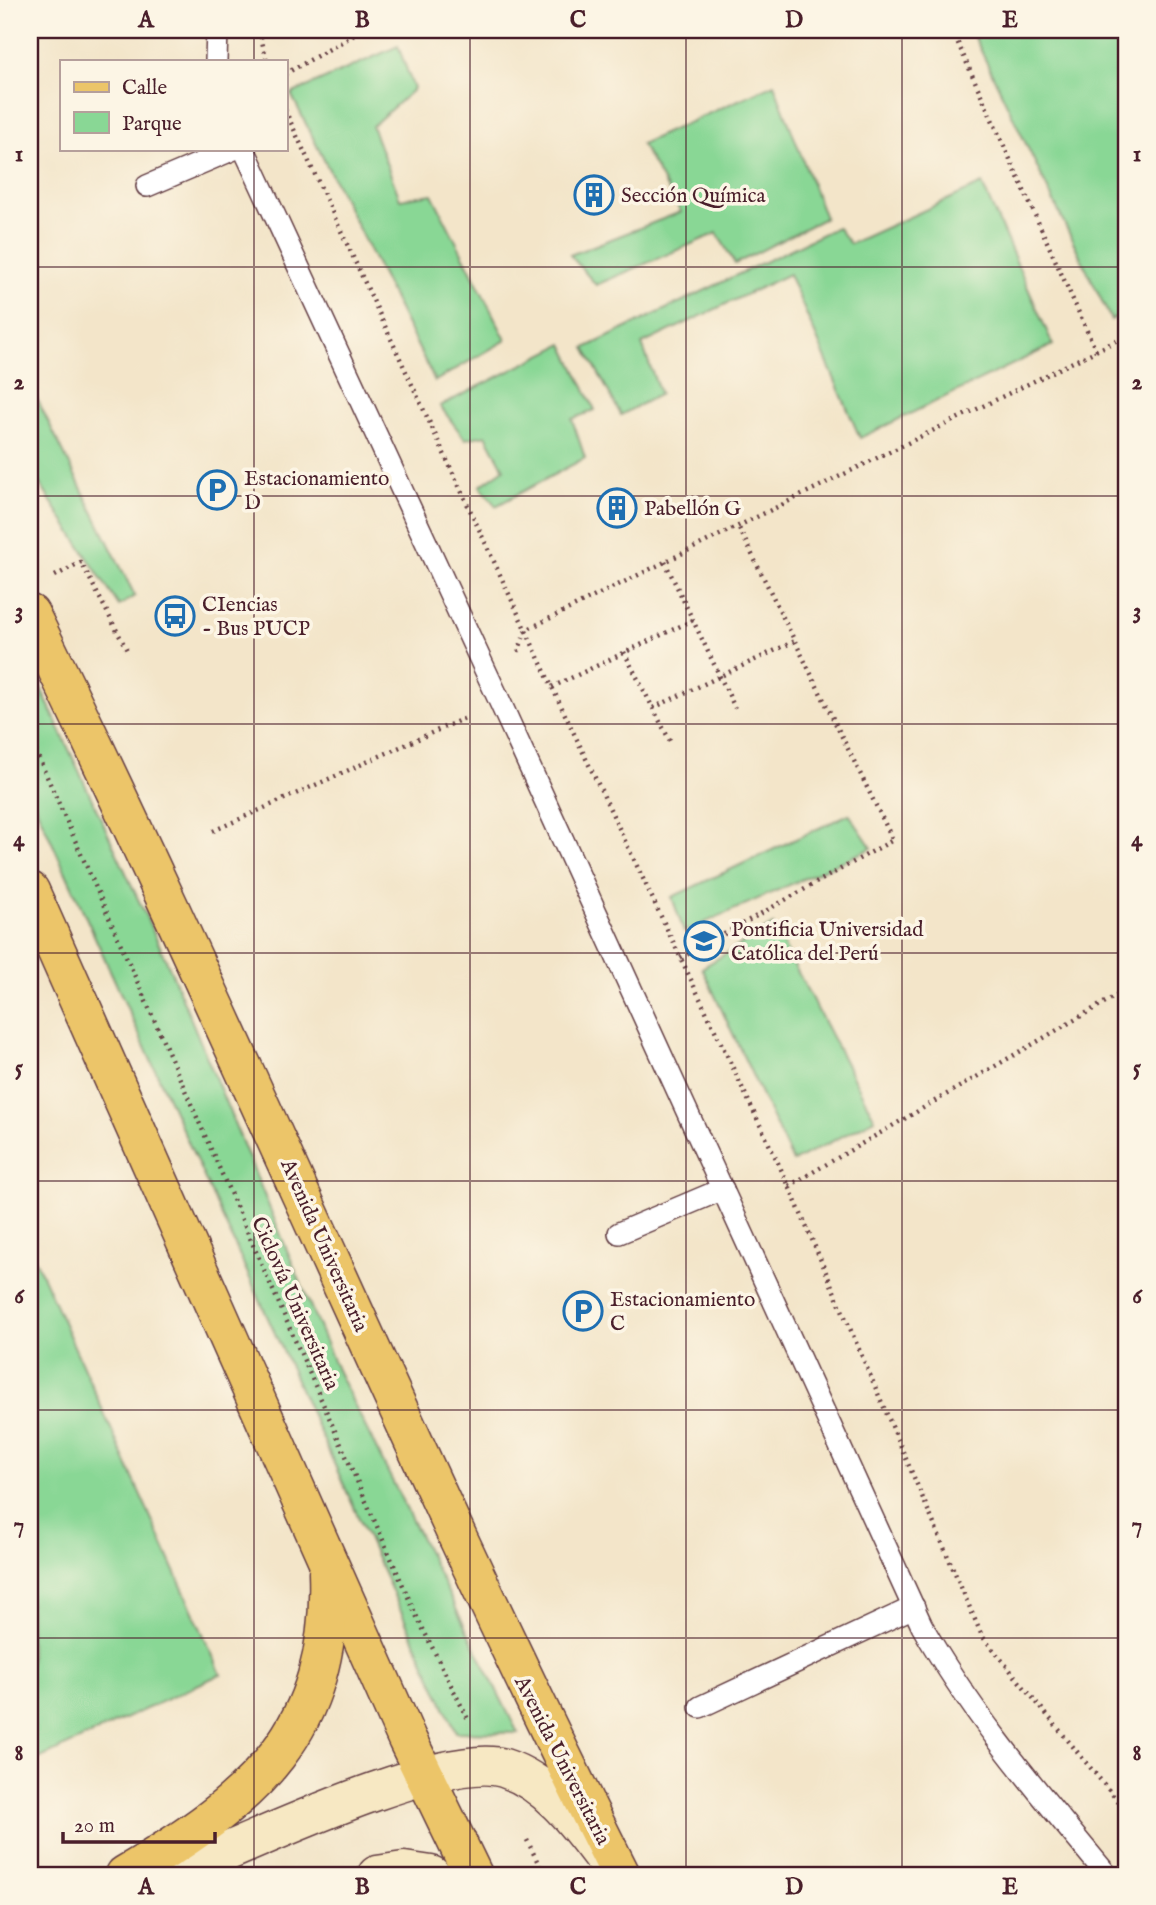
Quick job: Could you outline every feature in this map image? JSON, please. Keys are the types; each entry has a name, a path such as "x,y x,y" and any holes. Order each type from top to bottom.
{"main road":[{"name":"Avenida Universitaria","path":"30,614 118,793 513,1660 619,1875"},
{"path":"30,891 425,1775 473,1875"},
{"path":"125,1875 220,1813 264,1772 293,1731 319,1678 326,1644 327,1556"},
{"path":"173,1875 359,1798 425,1775 467,1766 491,1766 513,1771 546,1792 583,1830 619,1875"},
{"path":"377,1875 404,1871 431,1875"}],"lane":[{"path":"216,60 217,30"},
{"path":"147,186 232,150"},
{"path":"244,150 914,1607 951,1679 993,1736 1107,1875"},
{"path":"619,1233 723,1189"},
{"path":"700,1707 914,1607"}],"path":[{"path":"259,30 267,60"},
{"path":"287,73 363,30"},
{"path":"953,30 1096,351"},
{"path":"287,114 552,687 789,1186 982,1636 1125,1808"},
{"path":"213,831 500,702 526,630 1126,336"},
{"path":"681,958 893,840 738,526"},
{"path":"81,562 128,652"},
{"path":"665,562 735,708"},
{"path":"552,687 693,620"},
{"path":"653,708 794,641"},
{"path":"624,652 670,741"},
{"name":"Ciclovía Universitaria","path":"30,738 416,1615 491,1766"},
{"path":"789,1186 1126,990"},
{"path":"526,1839 544,1875"}],"green space":[{"path":"971,30 1126,30 1126,313 1111,320"},
{"path":"398,46 414,89 372,126 400,199 432,194 506,340 435,381 291,94"},
{"path":"774,84 825,218 735,264 717,233 596,285 570,255 681,212 641,144"},
{"path":"982,184 1053,345 860,438 789,274 642,344 660,394 621,415 585,348 837,227 850,244"},
{"path":"563,344 595,410 572,419 585,458 496,506 480,486 504,469 486,435 465,439 440,406"},
{"path":"30,385 135,596 119,606 30,469"},
{"path":"30,665 168,964 337,1370 518,1733 456,1732 30,794"},
{"path":"849,814 872,848 684,932 672,897"},
{"path":"773,925 875,1119 793,1162 702,968"},
{"path":"30,1248 221,1674 30,1763"}],"place":[{"name":"Sección Química","path":"594,195"},
{"name":"Estacionamiento D","path":"217,490"},
{"name":"Pabellón G","path":"617,508"},
{"name":"CIencias - Bus PUCP","path":"175,616"},
{"name":"Pontificia Universidad Católica del Perú","path":"704,941"},
{"name":"Estacionamiento C","path":"583,1311"}]}
